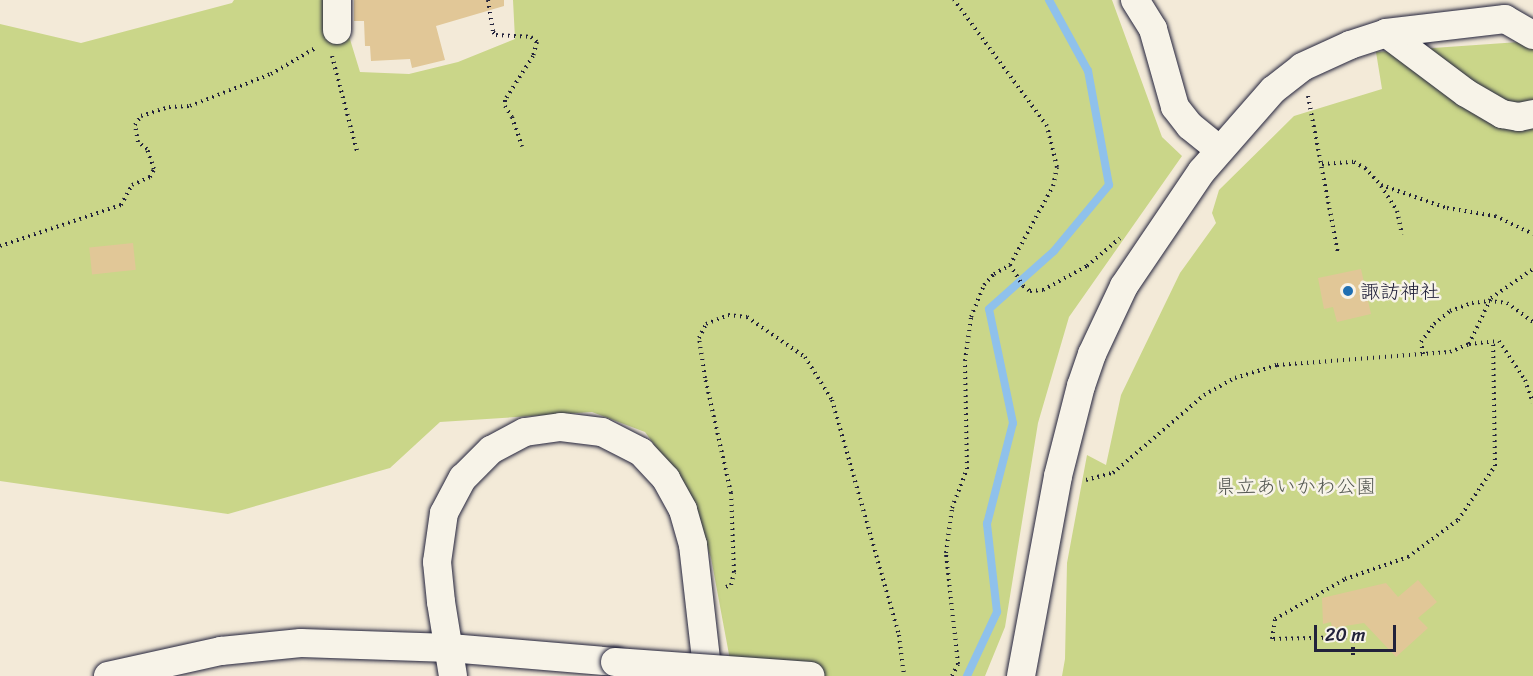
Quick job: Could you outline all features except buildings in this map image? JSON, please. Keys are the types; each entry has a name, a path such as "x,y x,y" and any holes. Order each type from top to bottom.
{"street":[{"path":"333,35 337,0"},
{"path":"1135,0 1153,29 1175,106 1190,126 1220,150"},
{"path":"1021,676 1058,476 1081,386 1092,354 1124,286 1202,171 1273,90 1302,68 1350,45 1386,33 1505,19 1533,35"},
{"path":"1386,33 1466,93 1502,114 1519,117 1533,114"},
{"path":"453,676 437,562 444,513 463,478 491,450 525,432 561,427 602,432 641,452 666,479 683,510 693,545 708,676"},
{"path":"108,676 222,651 301,643 450,648 812,676"}],"path":[{"path":"488,0 496,36 531,37 537,42 533,56 505,100 504,106 512,117 522,146"},
{"path":"952,676 958,664 946,553 952,508 967,469 965,361 971,316 984,285 994,274 1010,265 1053,186 1057,167 1047,126 954,0"},
{"path":"0,246 121,205 132,185 150,177 154,169 147,149 138,142 135,125 141,116 169,107 190,106 271,74 333,35 357,151"},
{"path":"1302,68 1338,254"},
{"path":"1322,164 1354,162 1365,168 1381,185 1397,212 1402,234"},
{"path":"1381,185 1447,208 1494,216 1533,234"},
{"path":"1010,265 1023,286 1030,291 1043,290 1088,266 1129,231 1137,228 1159,235"},
{"path":"1469,344 1489,301 1531,270 1533,263"},
{"path":"1423,354 1421,342 1434,324 1450,311 1472,303 1489,301 1507,303 1533,322"},
{"path":"696,579 723,587 731,585 734,572 731,494 705,378 699,338 706,324 728,315 747,317 805,357 832,400 899,634 904,676"},
{"path":"1058,476 1086,480 1113,473 1204,395 1235,378 1277,365 1450,352 1469,344 1499,341 1525,380 1533,403"},
{"path":"1353,655 1353,637 1272,639 1275,620 1345,579 1408,557 1458,520 1495,466 1493,342"}],"green space":[{"path":"234,0 338,0 360,72 409,74 458,62 515,39 513,0 1112,0 1162,137 1182,156 1069,317 1038,423 1005,627 985,676 733,676 711,558 689,492 645,432 592,412 440,422 390,468 228,514 0,481 0,24 81,43 232,3"},
{"name":"県立あいかわ公園","path":"1533,41 1533,676 1062,676 1065,659 1067,563 1087,455 1106,465 1121,395 1180,273 1216,223 1212,213 1219,190 1294,116 1382,89 1376,52"}],"waterway":[{"path":"967,676 997,612 987,524 1013,423 989,309 1054,251 1109,185 1088,71 1049,0"}],"place":[{"name":"諏訪神社","path":"1348,291"}]}
